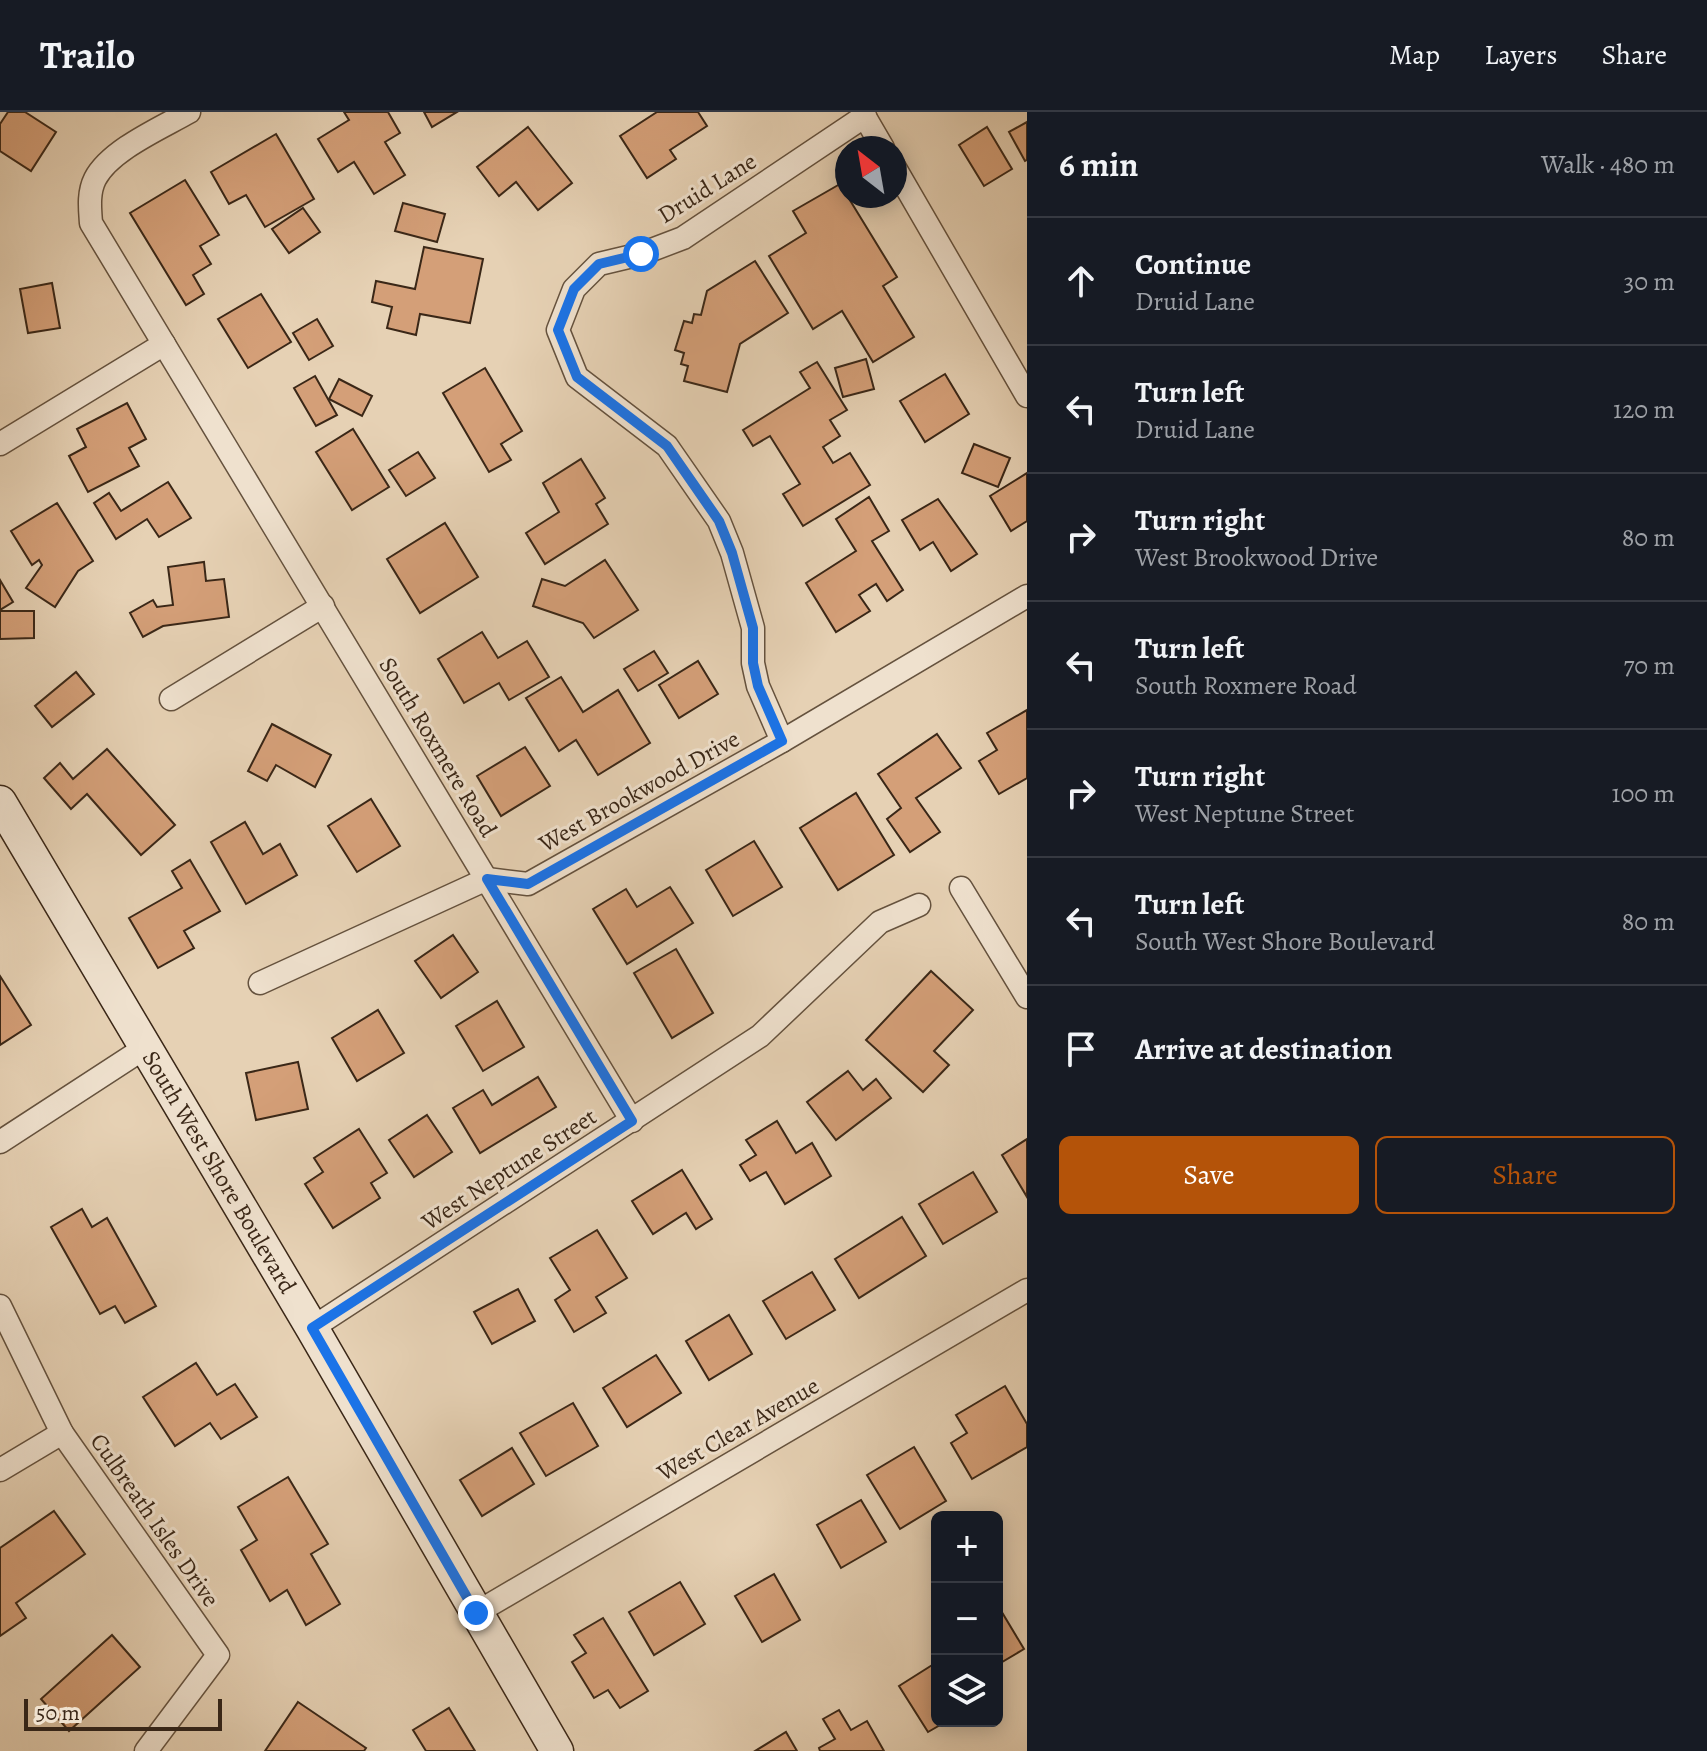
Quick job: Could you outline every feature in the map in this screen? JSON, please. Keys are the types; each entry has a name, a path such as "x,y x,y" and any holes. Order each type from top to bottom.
{"street":[{"name":"South Roxmere Road","path":"189,112 116,155 95,178 90,196 91,223 632,1121"},
{"path":"864,114 876,136"},
{"name":"Druid Lane","path":"782,741 758,686 753,663 753,628 732,553 719,521 667,446 577,377 558,330 574,289 599,264 641,254 683,238 864,114"},
{"path":"907,189 1027,396"},
{"path":"0,444 164,344"},
{"name":"West Brookwood Drive","path":"487,879 528,884 782,741 1027,596"},
{"path":"171,699 323,606"},
{"name":"South West Shore Boulevard","path":"0,802 312,1328 557,1751"},
{"path":"260,983 487,879"},
{"path":"961,888 1027,997"},
{"name":"West Neptune Street","path":"312,1328 760,1036 880,922 919,905"},
{"path":"0,1142 146,1047"},
{"name":"West Clear Avenue","path":"476,1613 1027,1290"},
{"name":"Culbreath Isles Drive","path":"0,1306 62,1433 218,1655 146,1751"},
{"path":"0,1470 62,1433"}],"building":[{"path":"8,112 25,112 56,132 31,171 0,151 0,124"},
{"path":"344,112 388,112 400,133 385,142 405,175 374,194 354,162 338,172 318,139 349,120"},
{"path":"424,112 457,112 432,127"},
{"path":"657,112 698,112 707,126 670,150 676,159 647,178 620,136"},
{"path":"1027,122 1027,160 1025,161 1009,132"},
{"path":"528,127 572,183 538,210 516,182 499,196 477,167"},
{"path":"987,127 1012,169 984,186 959,145"},
{"path":"276,134 314,199 265,227 246,195 229,204 211,172"},
{"path":"185,180 219,235 200,246 211,264 193,275 204,294 186,305 130,213"},
{"path":"835,187 835,208 855,208 897,277 883,286 914,337 873,362 842,311 813,329 769,256 806,233 793,211"},
{"path":"403,203 445,214 437,242 395,231"},
{"path":"303,208 320,232 289,253 272,229"},
{"path":"424,247 483,259 470,323 420,314 416,335 387,328 392,307 372,302 376,281 415,289"},
{"path":"755,261 788,313 740,344 727,392 684,381 688,366 681,364 684,353 675,350 684,321 692,323 694,314 701,315 707,291"},
{"path":"52,283 60,328 28,333 20,289"},
{"path":"261,294 291,342 248,368 218,319"},
{"path":"317,319 333,346 309,360 293,333"},
{"path":"866,359 874,389 843,397 835,368"},
{"path":"817,362 847,410 830,420 840,436 823,447 833,463 850,453 870,485 803,526 783,494 800,484 770,436 753,446 743,430 810,388 800,372"},
{"path":"485,368 522,431 501,444 511,460 489,472 443,393"},
{"path":"945,374 969,414 925,442 900,401"},
{"path":"315,376 337,415 316,426 294,388"},
{"path":"339,379 372,396 362,416 329,399"},
{"path":"127,403 146,439 129,448 139,466 88,492 69,456 86,447 77,429"},
{"path":"353,429 389,487 352,510 316,452"},
{"path":"974,444 1010,458 998,487 962,473"},
{"path":"418,452 435,478 406,496 389,470"},
{"path":"581,459 605,498 596,504 608,524 545,564 526,533 559,512 543,483"},
{"path":"1027,473 1027,521 1011,531 990,496"},
{"path":"168,482 191,518 159,537 147,519 116,539 94,503 109,493 121,511"},
{"path":"869,497 889,531 872,541 903,590 887,601 876,584 859,595 870,611 836,632 806,583 856,551 836,519"},
{"path":"938,499 977,554 951,571 933,542 920,550 902,520"},
{"path":"57,503 93,561 78,571 55,607 26,588 42,565 39,560 32,565 11,531"},
{"path":"445,523 478,577 420,613 387,559"},
{"path":"605,560 638,610 594,638 583,623 533,606 542,579 565,586"},
{"path":"204,562 206,581 224,579 229,617 163,626 143,637 130,613 153,600 157,607 173,605 168,567"},
{"path":"0,580 13,602 0,610"},
{"path":"0,611 34,611 34,638 0,639"},
{"path":"482,632 498,658 527,641 549,677 509,700 499,683 464,703 438,659"},
{"path":"654,651 668,673 638,691 624,669"},
{"path":"698,661 718,694 679,718 659,685"},
{"path":"76,672 94,694 52,727 35,706"},
{"path":"561,677 583,712 618,690 650,743 598,775 576,740 559,751 526,698"},
{"path":"1027,710 1027,778 999,794 979,761 997,750 987,733"},
{"path":"272,724 331,755 315,787 276,765 267,781 248,771"},
{"path":"937,734 961,768 916,798 940,832 910,852 887,819 901,808 878,774"},
{"path":"525,747 550,786 501,816 477,776"},
{"path":"107,749 175,825 141,855 87,794 71,809 44,778 60,763 73,779"},
{"path":"856,793 894,855 838,890 800,828"},
{"path":"371,799 400,846 357,872 328,826"},
{"path":"245,822 263,854 280,844 297,875 246,904 211,842"},
{"path":"754,841 782,887 733,916 706,870"},
{"path":"190,860 220,911 184,931 194,948 158,968 129,918 182,888 172,871"},
{"path":"670,887 693,923 627,964 593,909 626,889 637,907"},
{"path":"453,935 478,972 441,998 415,961"},
{"path":"676,949 713,1013 672,1038 634,973"},
{"path":"931,971 973,1010 934,1051 949,1065 923,1092 866,1040"},
{"path":"0,976 31,1025 0,1045"},
{"path":"497,1001 524,1047 483,1071 456,1026"},
{"path":"378,1010 404,1053 357,1081 332,1038"},
{"path":"298,1062 308,1109 256,1120 246,1073"},
{"path":"848,1071 863,1090 876,1079 891,1098 836,1140 807,1102"},
{"path":"538,1077 556,1107 480,1153 453,1108 483,1090 492,1105"},
{"path":"427,1115 452,1152 414,1177 389,1140"},
{"path":"777,1121 796,1153 812,1143 831,1176 785,1204 766,1172 750,1181 740,1165 756,1155 746,1140"},
{"path":"359,1129 387,1173 371,1183 380,1198 333,1228 305,1184 323,1172 314,1158"},
{"path":"1027,1139 1027,1197 1002,1155"},
{"path":"682,1170 712,1219 696,1229 686,1213 653,1234 632,1201"},
{"path":"973,1172 997,1212 943,1244 919,1204"},
{"path":"82,1209 92,1227 107,1218 156,1306 125,1323 115,1306 100,1314 51,1227"},
{"path":"902,1217 926,1256 859,1298 835,1259"},
{"path":"597,1230 627,1278 596,1297 606,1313 574,1332 555,1300 570,1290 550,1258"},
{"path":"812,1272 835,1310 786,1339 763,1301"},
{"path":"518,1289 535,1321 492,1344 474,1312"},
{"path":"729,1315 752,1354 709,1380 686,1341"},
{"path":"656,1355 681,1393 627,1427 603,1388"},
{"path":"196,1363 217,1395 235,1384 257,1417 221,1439 210,1423 175,1446 143,1397"},
{"path":"1005,1386 1027,1424 1027,1447 972,1479 951,1443 967,1433 956,1415"},
{"path":"573,1403 598,1446 546,1476 520,1433"},
{"path":"914,1447 946,1501 900,1529 867,1475"},
{"path":"512,1448 534,1484 482,1516 460,1480"},
{"path":"288,1477 328,1544 311,1554 340,1604 306,1625 287,1590 270,1601 241,1550 257,1540 238,1507"},
{"path":"861,1500 886,1542 841,1568 817,1525"},
{"path":"54,1511 85,1554 16,1603 26,1618 0,1636 0,1548"},
{"path":"774,1574 800,1620 762,1642 735,1596"},
{"path":"680,1582 705,1624 654,1655 629,1612"},
{"path":"1003,1614 1024,1649 1003,1661"},
{"path":"603,1618 648,1691 620,1708 608,1690 594,1698 572,1662 586,1653 574,1635"},
{"path":"112,1635 140,1667 69,1731 41,1699"},
{"path":"931,1666 931,1727 937,1727 928,1732 899,1686"},
{"path":"298,1702 366,1748 364,1751 265,1751"},
{"path":"449,1708 475,1751 426,1751 413,1730"},
{"path":"839,1710 851,1730 867,1721 884,1751 820,1751 819,1748 835,1739 823,1719"},
{"path":"786,1732 797,1751 755,1751"}],"route":[{"path":"476,1613 312,1328 632,1121 487,879 528,884 782,741 758,686 753,663 753,628 732,553 719,521 667,446 577,377 558,330 574,289 599,264 641,254"}]}
